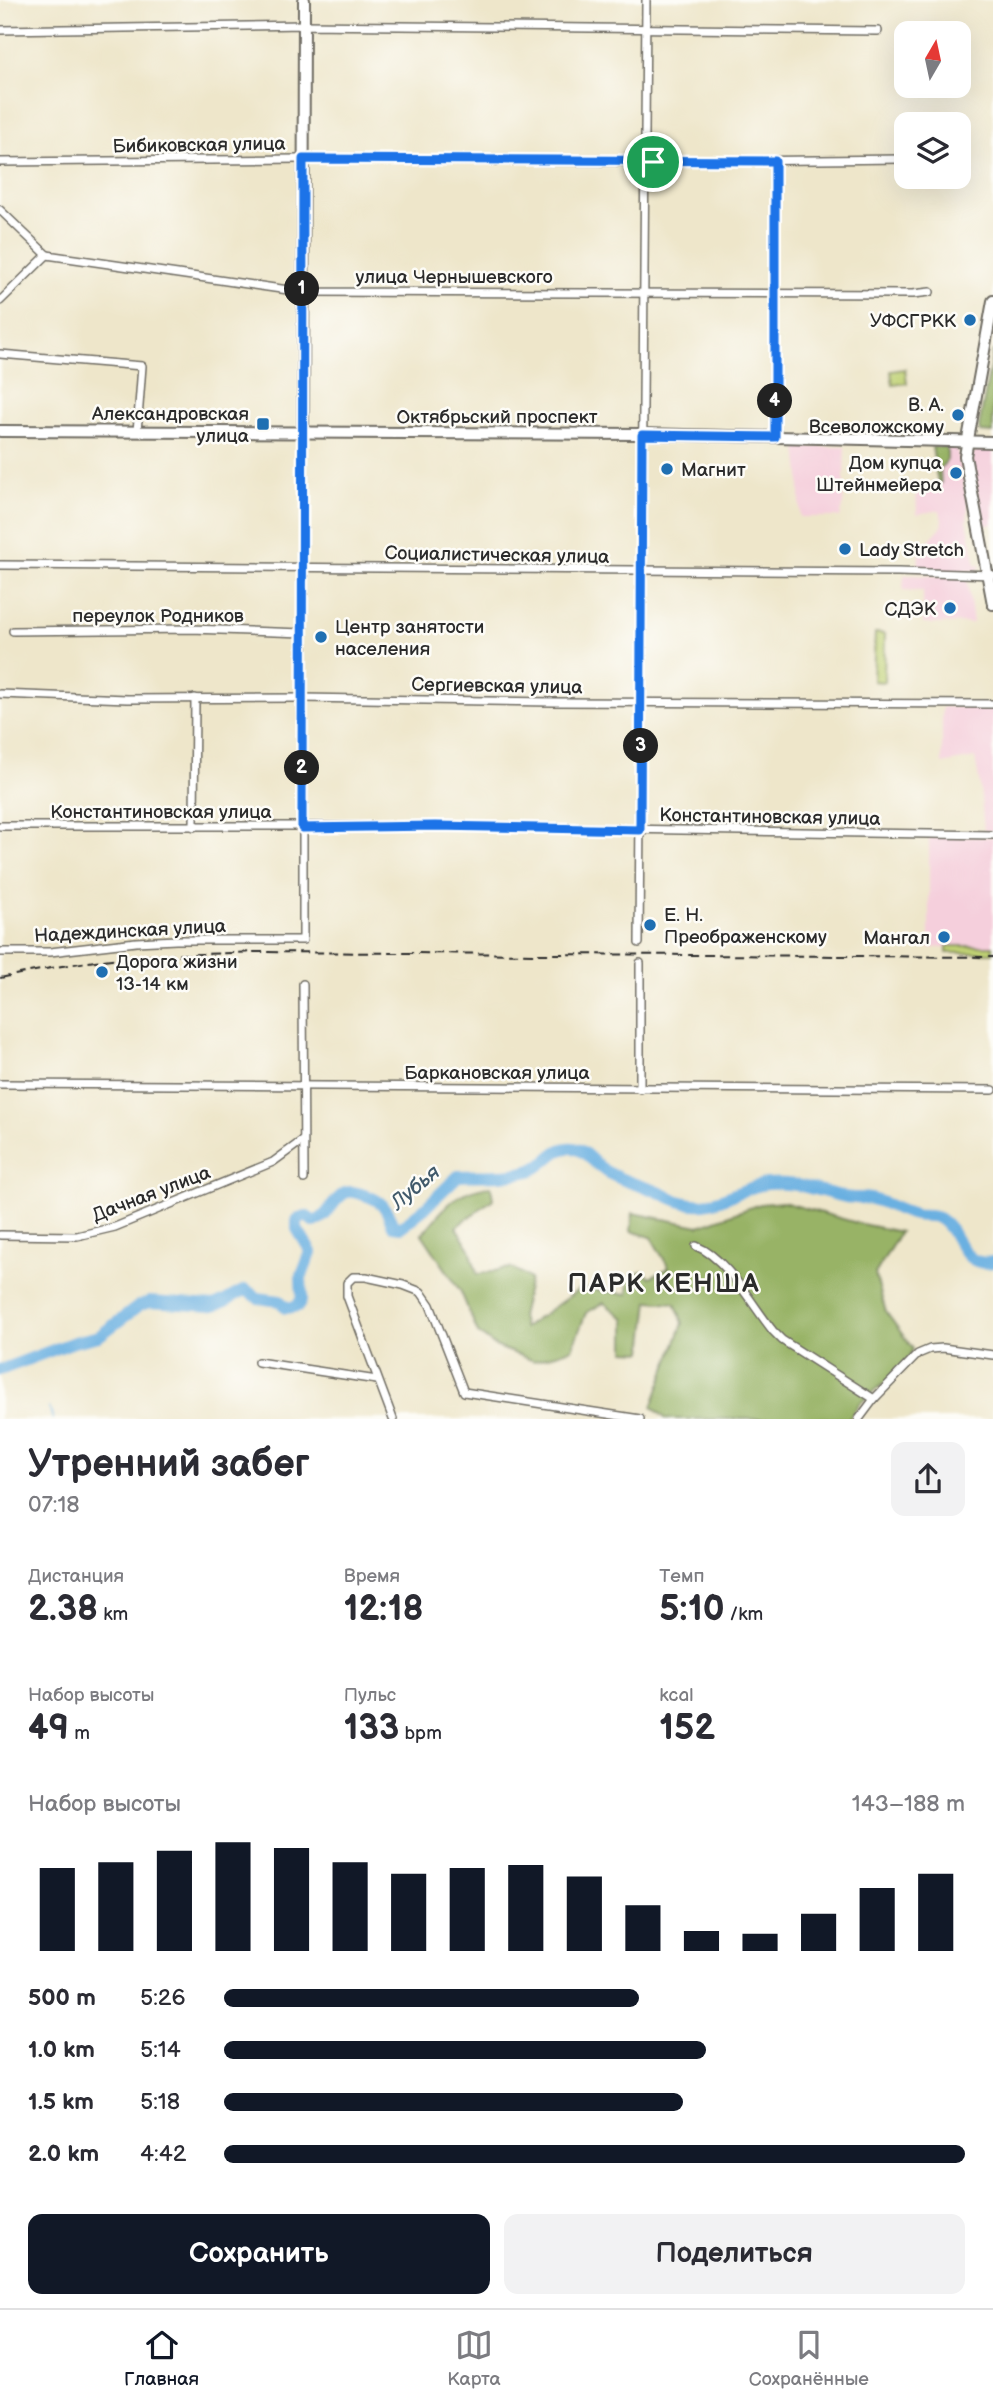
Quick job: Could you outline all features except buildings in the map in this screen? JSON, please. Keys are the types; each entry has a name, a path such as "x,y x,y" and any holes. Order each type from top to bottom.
{"street":[{"path":"302,828 304,0"},
{"path":"639,943 646,0"},
{"path":"0,30 304,25 878,31"},
{"name":"Бибиковская улица","path":"0,162 894,159"},
{"path":"775,161 775,437"},
{"path":"0,210 47,255 0,301"},
{"name":"улица Чернышевского","path":"47,255 302,292 930,292"},
{"path":"993,301 967,441 967,469 990,575 993,604"},
{"path":"0,354 142,366 137,432"},
{"name":"Октябрьский проспект","path":"0,431 642,435 993,442"},
{"name":"Социалистическая улица","path":"0,565 990,575"},
{"name":"переулок Родников","path":"13,631 191,629 303,633"},
{"name":"Сергиевская улица","path":"0,694 127,699 993,704"},
{"path":"194,827 195,698"},
{"name":"Константиновская улица","path":"0,826 435,826 993,835"},
{"name":"Надеждинская улица","path":"0,952 50,951 176,940 303,940 302,828"},
{"path":"640,962 640,1089"},
{"path":"303,984 304,1179"},
{"name":"Баркановская улица","path":"0,1084 993,1090"},
{"name":"Дачная улица","path":"0,1236 77,1236 115,1227 274,1162 303,1140"},
{"path":"696,1246 706,1250 722,1264 772,1331 782,1340 874,1399"},
{"path":"393,1419 347,1296 346,1286 348,1280 353,1277 361,1276 410,1287 421,1293 430,1305 464,1392 640,1419"},
{"path":"859,1419 874,1399 918,1354 930,1349 956,1349 993,1355"},
{"path":"258,1362 377,1380"}],"shaded area":[{"path":"946,443 955,446 959,456 968,507 967,521 976,565 980,564 980,567 978,570 960,572 918,571 919,551 943,525 940,510 917,514 916,490 938,487 938,483 941,483 940,469 947,460"},
{"path":"797,447 845,447 843,507 840,517 800,517"},
{"path":"977,448 993,448 993,524 983,526 972,468 972,455"},
{"path":"904,575 967,577 973,623 923,624 923,591 903,590"},
{"path":"942,707 993,707 993,831 984,831 975,758 942,764"},
{"path":"929,837 993,837 993,946 929,948"}],"green space":[{"path":"993,350 993,433 980,432 979,427"},
{"path":"905,369 907,383 893,385 891,371"},
{"path":"932,447 947,447 947,460 940,469 941,483 938,483"},
{"path":"875,633 885,634 884,682 873,681"},
{"path":"947,946 993,946 993,953 947,953"},
{"path":"491,1186 493,1199 456,1227 470,1249 477,1274 509,1268 530,1279 521,1316 524,1328 581,1288 628,1294 629,1278 643,1271 650,1277 669,1268 651,1237 631,1231 633,1213 699,1226 760,1204 783,1202 900,1232 875,1274 886,1312 913,1349 905,1366 859,1404 849,1419 666,1419 652,1407 683,1323 675,1303 649,1301 643,1352 625,1351 625,1319 604,1303 586,1313 572,1349 534,1361 495,1346 478,1333 461,1292 422,1234 444,1208 459,1196"}],"waterway":[{"name":"Лубья","path":"0,1370 74,1342 99,1336 139,1306 149,1302 213,1306 246,1290 258,1298 280,1301 286,1308 298,1306 302,1297 301,1278 311,1252 297,1229 297,1221 300,1218 306,1216 314,1222 319,1220 341,1196 351,1192 379,1201 393,1226 401,1227 458,1176 524,1172 537,1168 558,1151 568,1148 579,1150 602,1169 619,1178 686,1203 717,1201 757,1186 777,1183 797,1185 848,1198 877,1200 909,1214 937,1217 947,1225 967,1255 974,1260 993,1262"},
{"path":"49,1408 53,1419"}],"railway":[{"path":"0,978 127,957 254,952 993,957"}],"place":[{"name":"УФСГРКК","path":"970,320"},
{"name":"В. А. Всеволожскому","path":"958,415"},
{"name":"Александровская улица","path":"263,424"},
{"name":"Магнит","path":"667,469"},
{"name":"Дом купца Штейнмейера","path":"956,473"},
{"name":"Lady Stretch","path":"845,549"},
{"name":"СДЭК","path":"950,608"},
{"name":"Центр занятости населения","path":"321,637"},
{"name":"Е. Н. Преображенскому","path":"650,925"},
{"name":"Мангал","path":"944,937"},
{"name":"Дорога жизни 13-14 км","path":"102,972"}],"district":[{"name":"ПАРК КЕНША","path":"664,1283"}],"route":[{"path":"303,159 653,162 775,161 775,437 642,435 640,830 435,826 302,828 303,159"}]}
